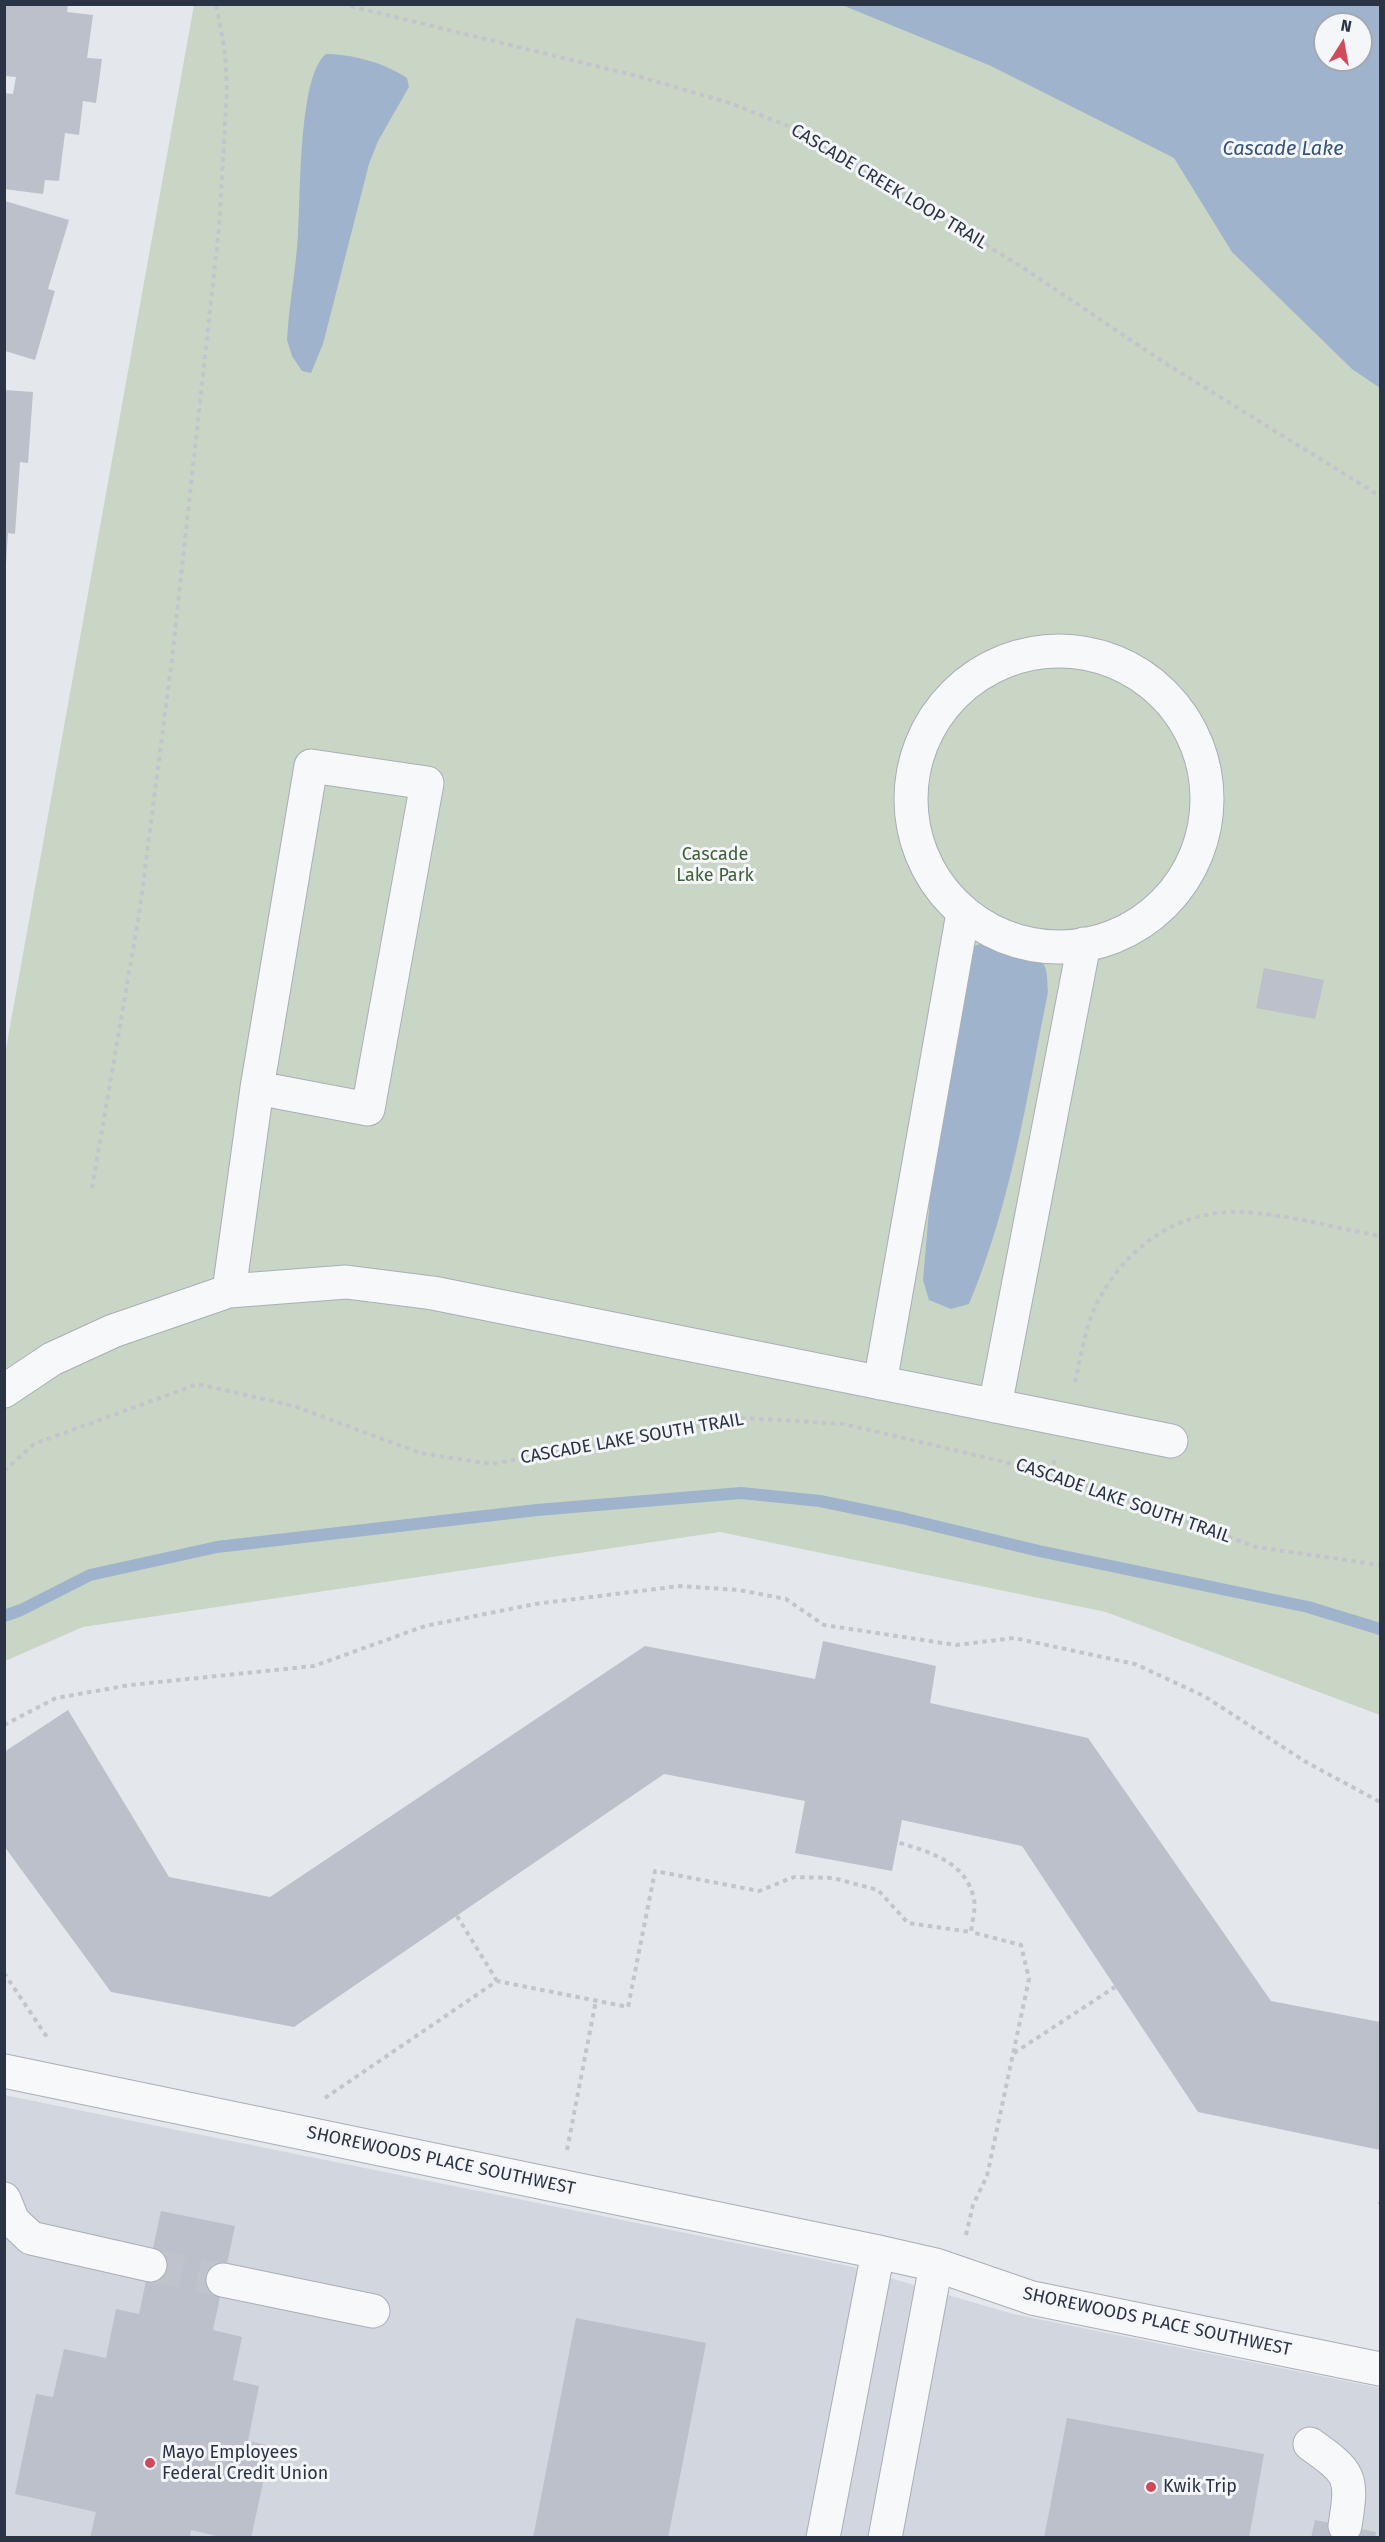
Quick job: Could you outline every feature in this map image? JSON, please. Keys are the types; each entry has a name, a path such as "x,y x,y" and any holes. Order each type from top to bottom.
{"street":[{"path":"1045,651 1093,655 1138,673 1174,705 1198,746 1209,793 1203,841 1182,884 1149,919 1106,940 1084,944 1059,948 1009,940 963,914 931,877 913,830 911,779 926,731 956,691 999,663 1045,651"},
{"path":"229,1291 257,1089 311,766 427,783 368,1109 257,1089"},
{"path":"880,1383 963,914"},
{"path":"995,1406 1084,944"},
{"path":"4,1391 52,1359 112,1331 229,1291 346,1282 393,1286 1171,1441"},
{"name":"SHOREWOODS PLACE SOUTHWEST","path":"6,2077 878,2252 936,2265 1032,2298 1380,2369"},
{"path":"4,2199 14,2221 31,2238 150,2265"},
{"path":"823,2538 878,2252"},
{"path":"885,2538 936,2265"},
{"path":"223,2280 373,2311"},
{"path":"1310,2444 1340,2466 1347,2477 1349,2504 1345,2526"}],"path":[{"path":"92,1188 139,915 172,659 218,239 227,90 225,52 216,4"},
{"name":"CASCADE CREEK LOOP TRAIL","path":"342,4 637,76 730,103 788,126 861,167 1025,269 1165,363 1380,496"},
{"path":"1050,1473 1067,1420 1096,1305 1115,1272 1138,1248 1164,1230 1199,1215 1240,1212 1380,1236"},
{"name":"CASCADE LAKE SOUTH TRAIL","path":"4,1471 34,1444 198,1384 294,1406 420,1454 491,1464 744,1418 844,1424 1050,1473 1256,1547 1380,1564"},
{"path":"4,1725 56,1698 130,1685 314,1666 425,1626 535,1604 680,1586 739,1590 786,1599 824,1625 956,1645 1014,1638 1135,1664 1203,1696 1306,1762 1380,1802"},
{"path":"897,1842 940,1856 961,1873 974,1899 971,1932"},
{"path":"333,2104 321,2101 497,1981 628,2007 655,1871 759,1891 794,1877 832,1878 878,1890 908,1923 971,1932 1021,1945 1029,1979 987,2176 973,2205 966,2234 968,2241"},
{"path":"457,1916 497,1981"},
{"path":"4,1973 49,2040"},
{"path":"1014,2053 1115,1987"},
{"path":"566,2152 596,2000"}],"shaded area":[{"path":"4,2095 849,2266 1013,2314 1380,2388 1380,2537 5,2537"}],"green space":[{"name":"Cascade Lake Park","path":"194,5 1380,5 1380,1715 1106,1612 720,1532 83,1627 5,1661 5,1054"}],"water":[{"name":"Cascade Lake","path":"842,5 1380,5 1380,388 1352,369 1232,252 1174,158 991,66"},
{"path":"326,54 336,54 379,64 407,78 409,87 378,141 369,164 323,344 311,373 302,371 292,356 287,340 297,247 306,111 310,86 317,67"},
{"path":"986,942 1020,947 1036,955 1046,970 1048,992 1025,1110 996,1228 969,1304 951,1309 929,1300 923,1280 933,1163 971,947"}],"building":[{"path":"4,4 68,4 67,12 93,15 87,58 102,59 96,103 83,101 79,135 65,133 59,181 45,180 43,194 4,189 4,93 13,94 16,77 4,76"},
{"path":"5,201 69,220 48,289 55,291 35,360 5,351"},
{"path":"5,390 33,392 28,463 20,462 15,534 8,533 6,564"},
{"path":"1264,968 1324,980 1315,1019 1256,1008"},
{"path":"823,1641 936,1666 930,1703 1088,1738 1271,2001 1380,2022 1380,2150 1198,2112 1022,1846 902,1820 892,1871 795,1853 805,1801 664,1774 294,2027 111,1992 4,1846 4,1752 68,1710 169,1877 270,1897 645,1646 815,1679"},
{"path":"161,2211 235,2226 213,2330 242,2337 233,2380 259,2386 248,2441 271,2446 251,2538 225,2538 191,2530 190,2538 90,2538 96,2512 15,2494 36,2394 53,2397 64,2349 106,2358 116,2309 139,2314"},
{"path":"576,2318 706,2343 668,2538 533,2538"},
{"path":"1067,2418 1264,2454 1249,2538 1044,2538"},
{"path":"1315,2520 1376,2532 1375,2538 1311,2538"}],"waterway":[{"path":"4,1616 21,1610 90,1575 217,1547 537,1510 741,1493 820,1501 902,1518 1039,1551 1308,1607 1380,1629"}],"tunnel":[{"path":"150,2265 223,2280"}],"place":[{"name":"Mayo Employees Federal Credit Union","path":"150,2463"},
{"name":"Kwik Trip","path":"1151,2487"}]}
